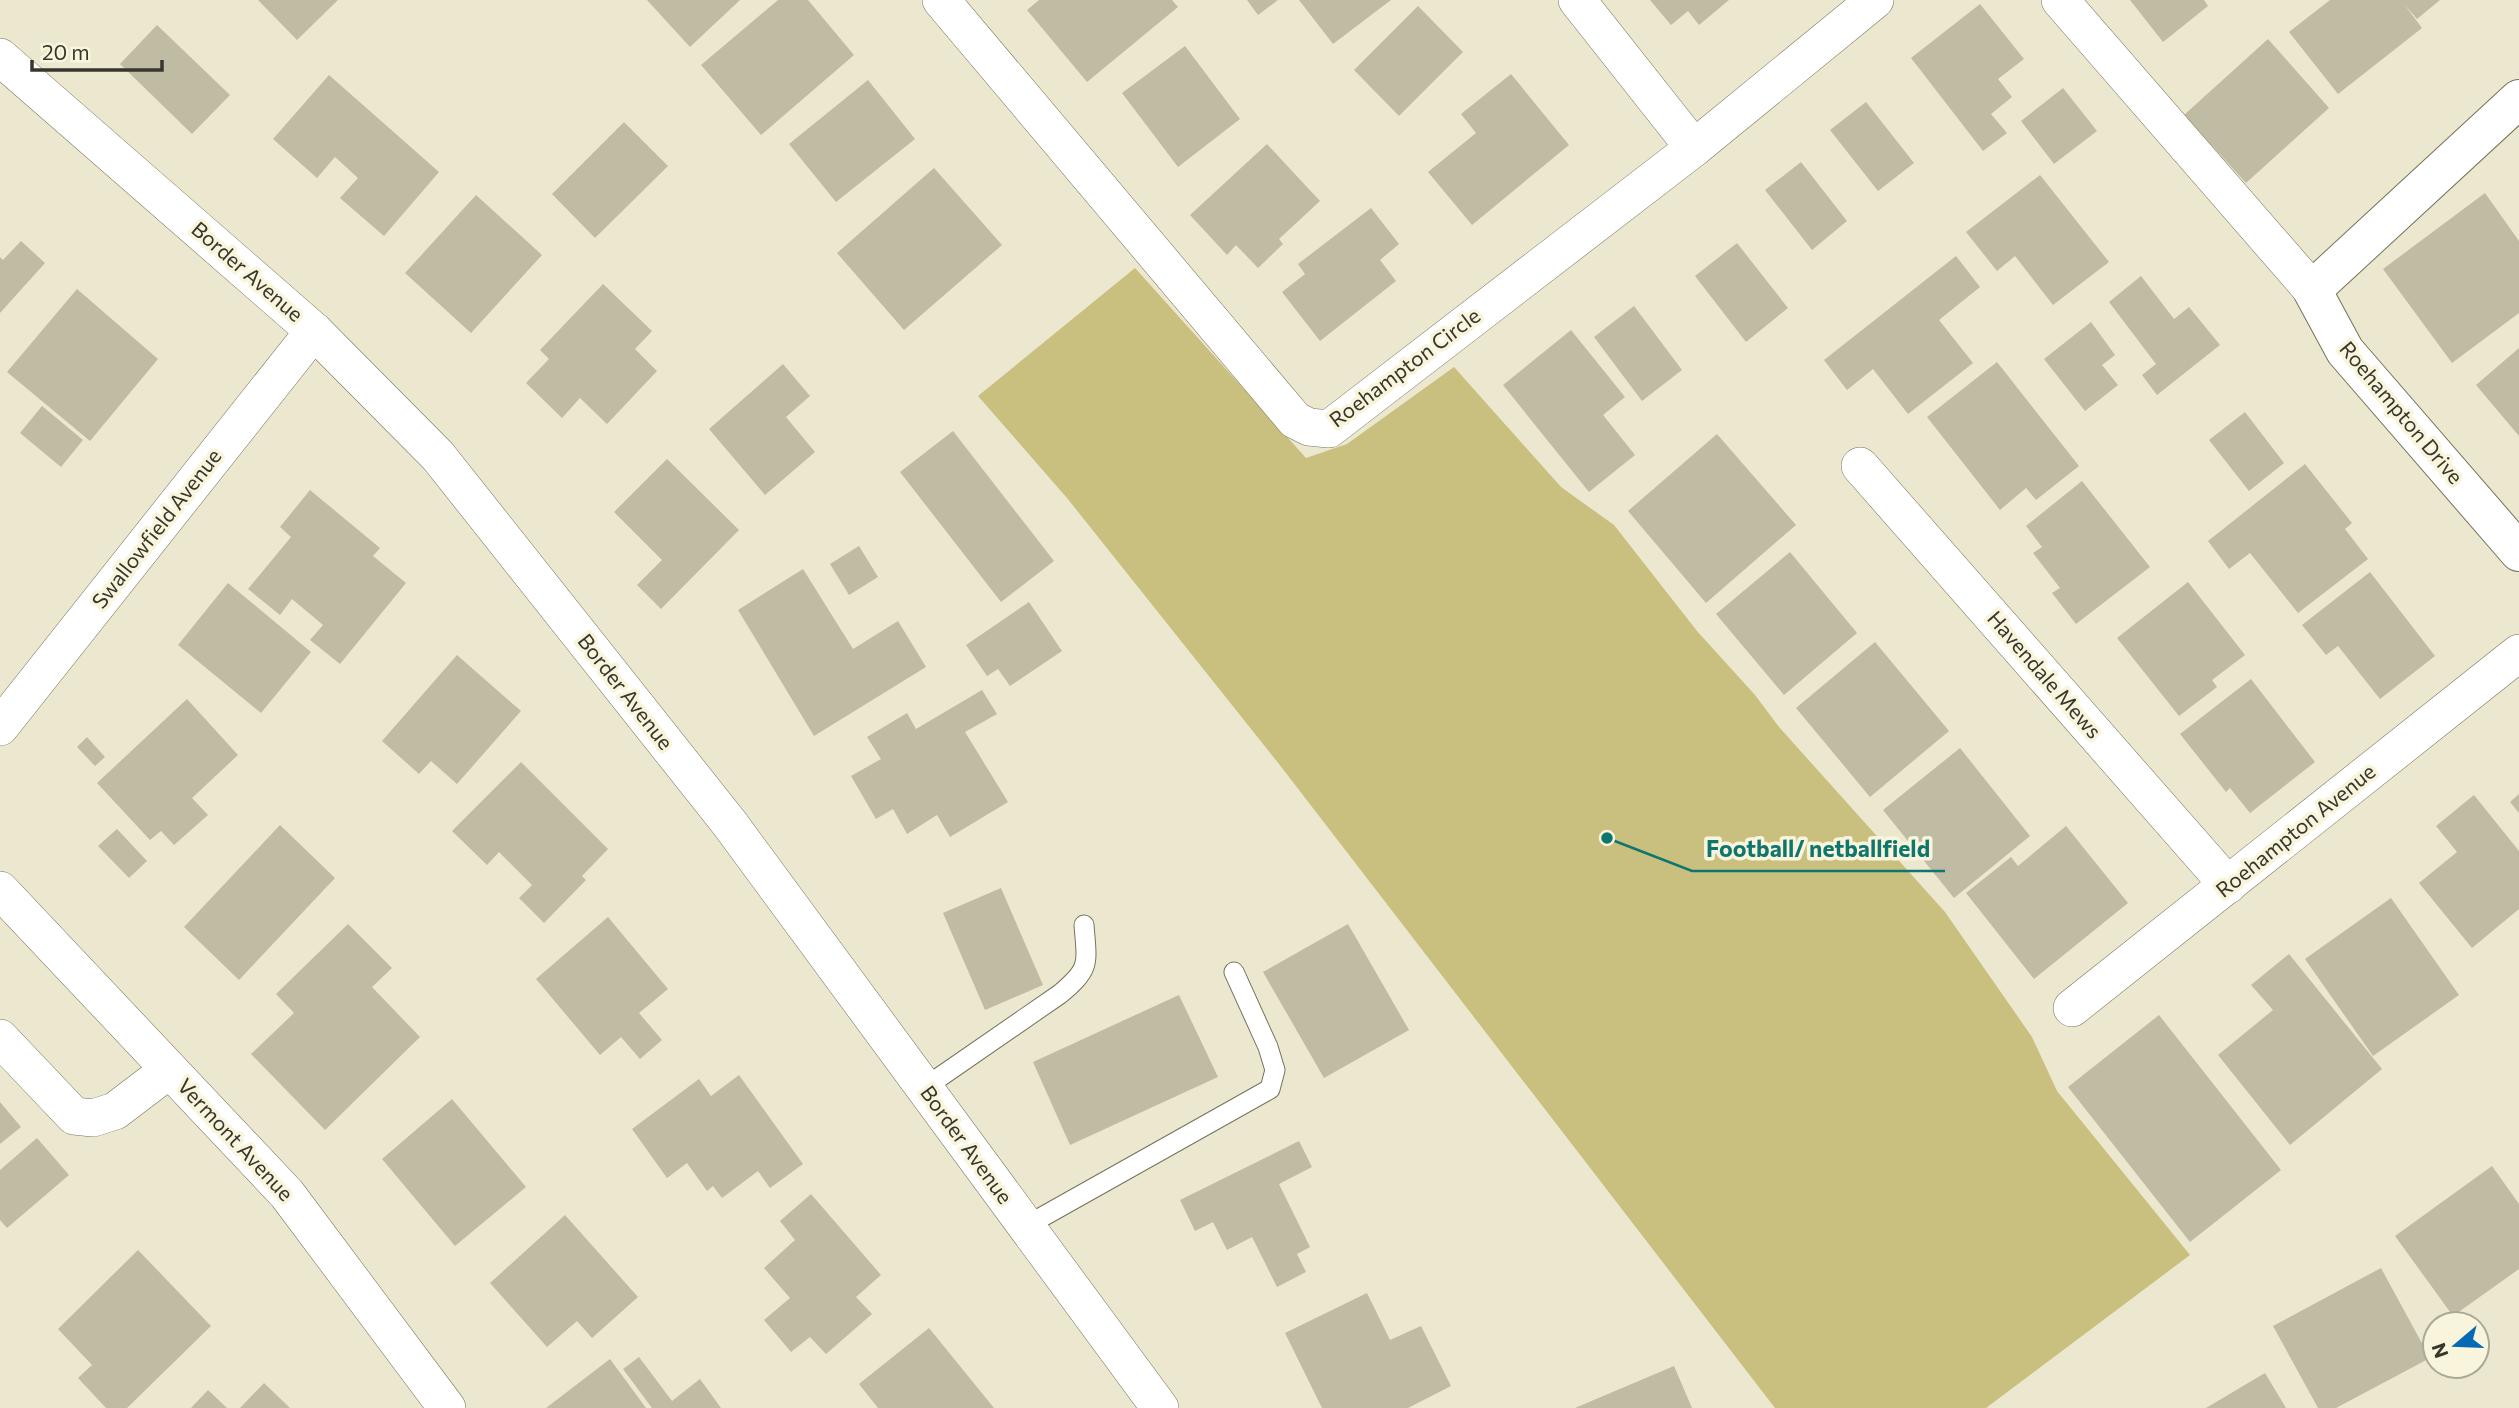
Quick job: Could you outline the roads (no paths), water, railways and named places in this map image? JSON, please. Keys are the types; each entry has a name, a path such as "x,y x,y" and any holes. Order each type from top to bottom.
{"street":[{"name":"Roehampton Circle","path":"941,0 1296,420 1308,427 1329,429 1694,148 1875,0"},
{"path":"1577,0 1694,148"},
{"path":"2060,0 2312,290 2519,99"},
{"name":"Border Avenue","path":"0,57 314,331 438,456 730,824 1160,1408"},
{"name":"Roehampton Drive","path":"2312,290 2345,351 2519,552"},
{"name":"Swallowfield Avenue","path":"0,727 314,331"},
{"name":"Havendale Mews","path":"1860,466 2228,885"},
{"name":"Roehampton Avenue","path":"2072,1008 2519,653"},
{"name":"Vermont Avenue","path":"0,890 287,1194 447,1408"},
{"path":"0,1038 74,1116 93,1118 115,1111 169,1070"}],"lane":[{"path":"924,1088 1060,994 1080,977 1086,966 1084,925"},
{"path":"1026,1226 1270,1089 1275,1070 1272,1059 1234,972"}],"place":[{"name":"Football/ netballfield","path":"1607,838"}]}
